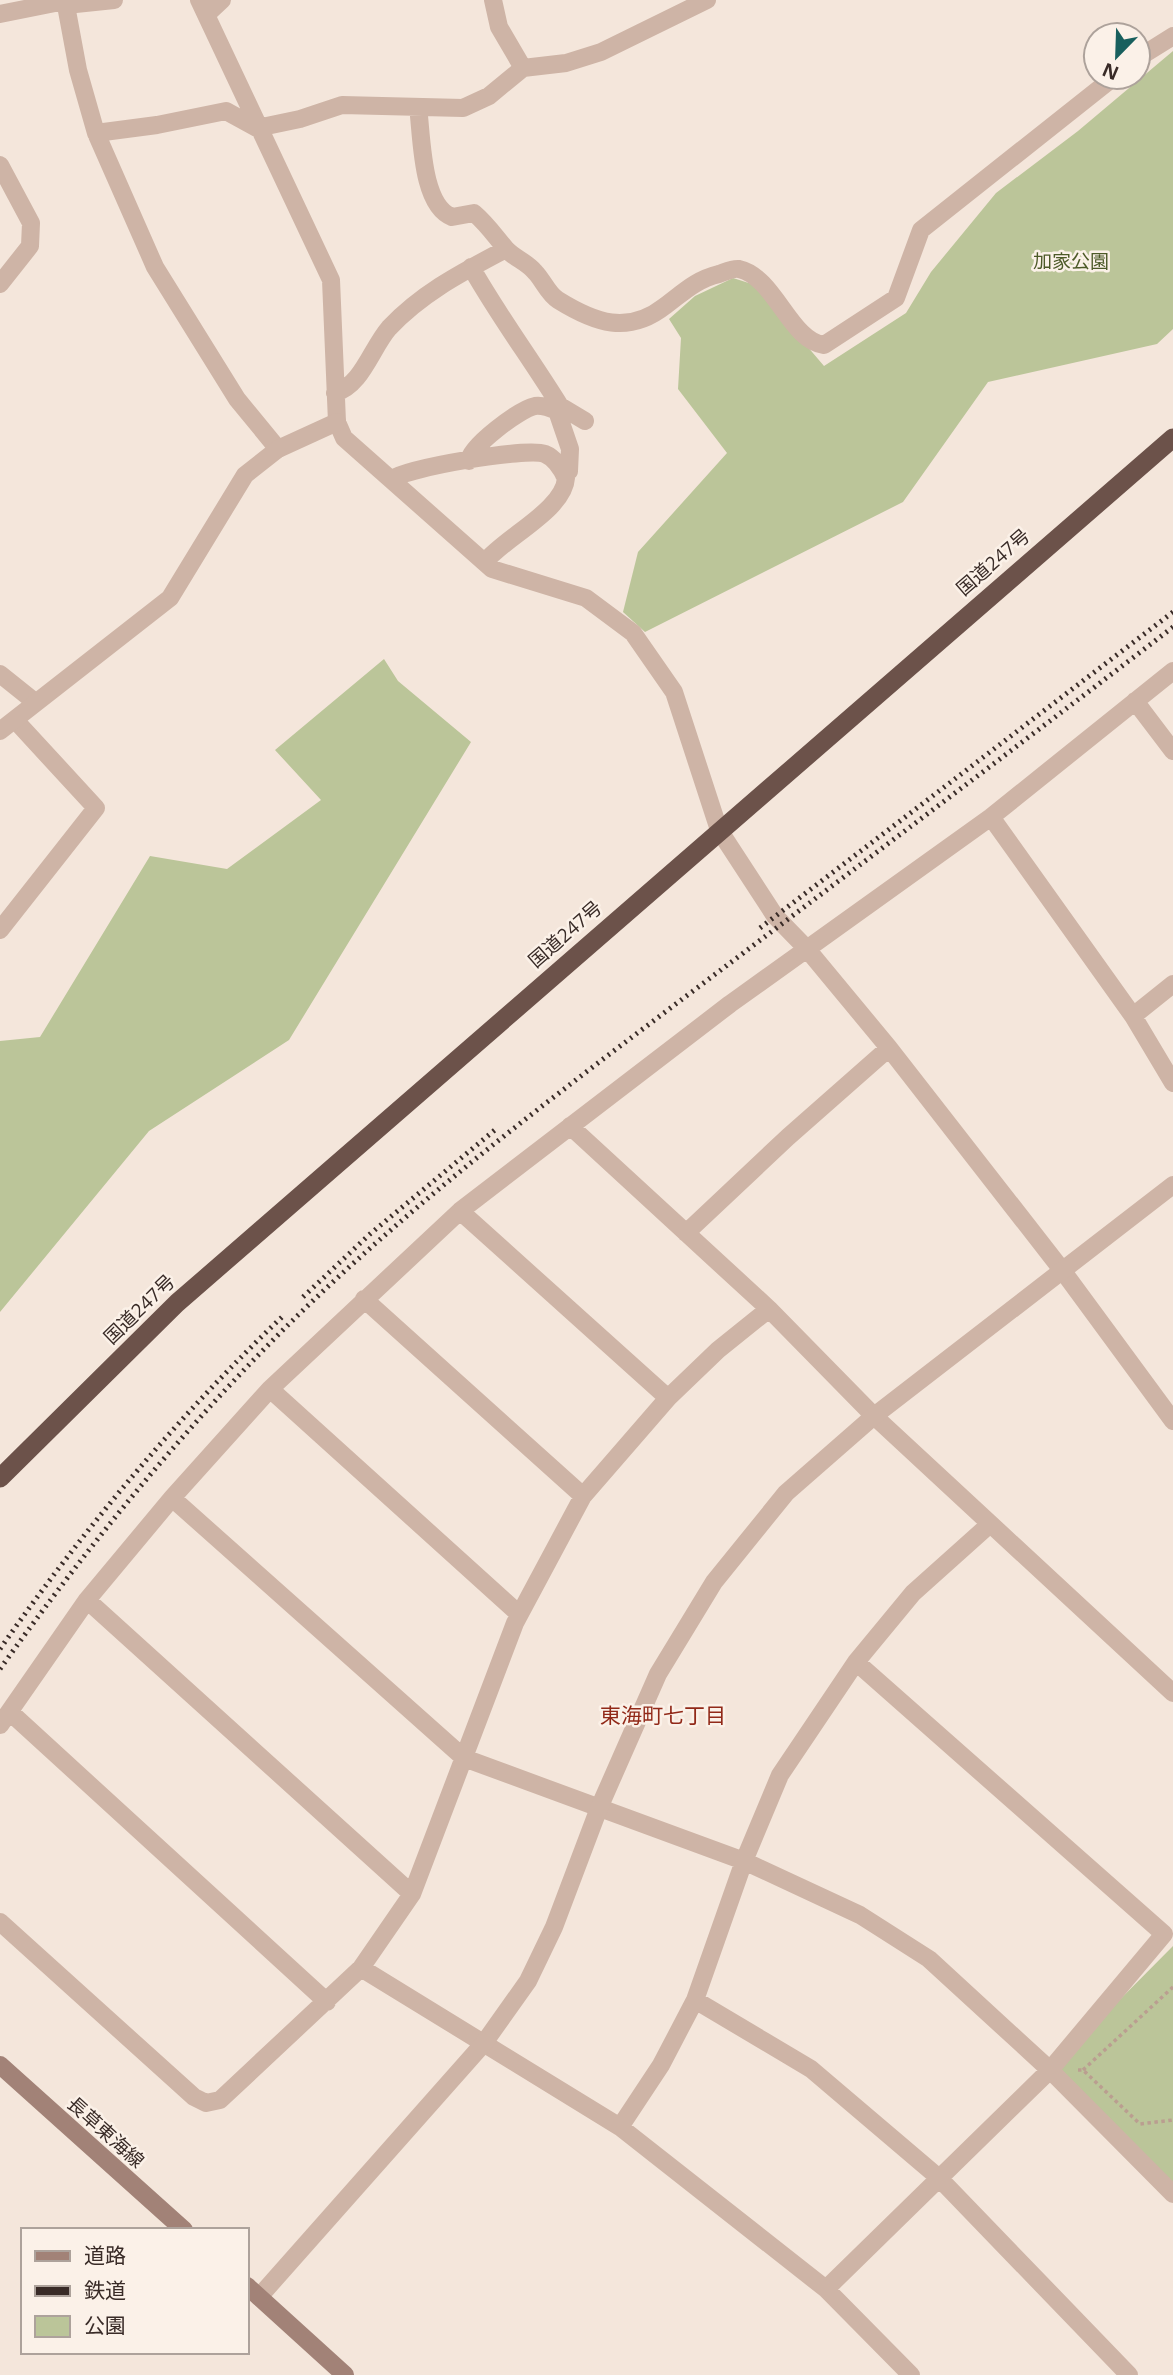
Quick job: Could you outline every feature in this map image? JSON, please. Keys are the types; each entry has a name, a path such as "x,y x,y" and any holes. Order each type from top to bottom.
{"highway":[{"name":"国道247号","path":"0,1478 177,1303 1173,438"}],"main road":[{"name":"長草東海線","path":"0,2065 182,2228"},
{"path":"253,2292 345,2375"}],"street":[{"path":"0,14 65,2 114,0"},
{"path":"222,0 203,8 257,128 331,280 337,422 344,438 492,569 586,598 633,633 674,692 719,830 775,916 807,949 889,1048 1062,1270 1173,1421"},
{"path":"493,0 499,27 523,68"},
{"path":"96,133 158,125 226,111 257,128 300,119 342,105 463,108 489,96 523,68 566,62 601,51 707,0"},
{"path":"65,2 78,70 96,133 155,267 237,399 278,449"},
{"path":"1152,49 1173,36"},
{"path":"418,107 426,175 435,203 452,217 474,213 493,230 506,249 534,270 555,299 593,319 616,325 641,320 665,306 686,287 705,278 737,269 757,277 805,334 816,344 824,345 896,298 921,230 1096,91"},
{"path":"0,165 31,223 30,246 0,284"},
{"path":"335,393 348,389 386,332 408,308 427,292 506,249"},
{"path":"471,267 491,303 523,345 559,408 570,449 569,471 564,475"},
{"path":"469,461 473,447 522,411 536,406 559,408 585,421"},
{"path":"0,731 170,598 245,475 278,449 337,422"},
{"path":"391,479 399,474 510,452 533,452 552,458 564,475 565,487 559,498 497,547 485,562"},
{"path":"327,2002 6,1719 87,1600 172,1498 270,1389 460,1211 807,949 991,817 1173,671"},
{"path":"0,674 36,702"},
{"path":"1135,701 1173,751"},
{"path":"0,930 96,808 15,720"},
{"path":"991,817 1133,1016 1173,1083"},
{"path":"1133,1016 1173,984"},
{"path":"686,1233 788,1137 889,1048"},
{"path":"570,1126 768,1309 874,1416 1173,1693"},
{"path":"253,2292 484,2043 528,1981 554,1927 599,1808 658,1674 714,1582 786,1493 874,1416 1173,1185"},
{"path":"460,1211 668,1398"},
{"path":"364,1299 583,1496"},
{"path":"0,1922 194,2097 206,2103 220,2100 361,1968 412,1894 519,1614 583,1496 668,1398 718,1350 768,1309"},
{"path":"270,1389 519,1614"},
{"path":"172,1498 464,1758 744,1861 860,1914 929,1959 1050,2070 1173,2194"},
{"path":"620,2127 662,2065 695,2000 744,1861 780,1775 856,1662 913,1593 990,1524"},
{"path":"87,1600 412,1894"},
{"path":"827,2289 938,2177 1050,2070 1168,1930 856,1662"},
{"path":"361,1968 620,2127 827,2289 911,2375"},
{"path":"695,2000 811,2070 938,2177 1129,2375"}],"path":[{"path":"1050,2070 1083,2070 1173,1987"},
{"path":"1083,2070 1140,2124 1173,2120"}],"green space":[{"name":"加家公園","path":"1173,51 1173,329 1157,344 988,382 903,502 645,632 623,612 638,552 727,453 678,389 681,338 669,319 695,296 733,278 755,285 824,366 906,313 931,272 996,193 1126,91 1152,91 1152,69"},
{"path":"384,659 398,681 471,742 289,1040 149,1131 0,1312 0,1041 40,1037 150,856 227,869 321,800 275,750"},
{"path":"1173,1946 1173,2194 1050,2070"}],"railway":[{"path":"760,928 1173,612"},
{"path":"0,1669 67,1578 174,1447 250,1363 386,1234 589,1070 1173,627"},
{"path":"303,1297 370,1234 496,1129"},
{"path":"0,1649 64,1561 133,1475 206,1393 283,1316"}],"district":[{"name":"東海町七丁目","path":"663,1716"}]}
